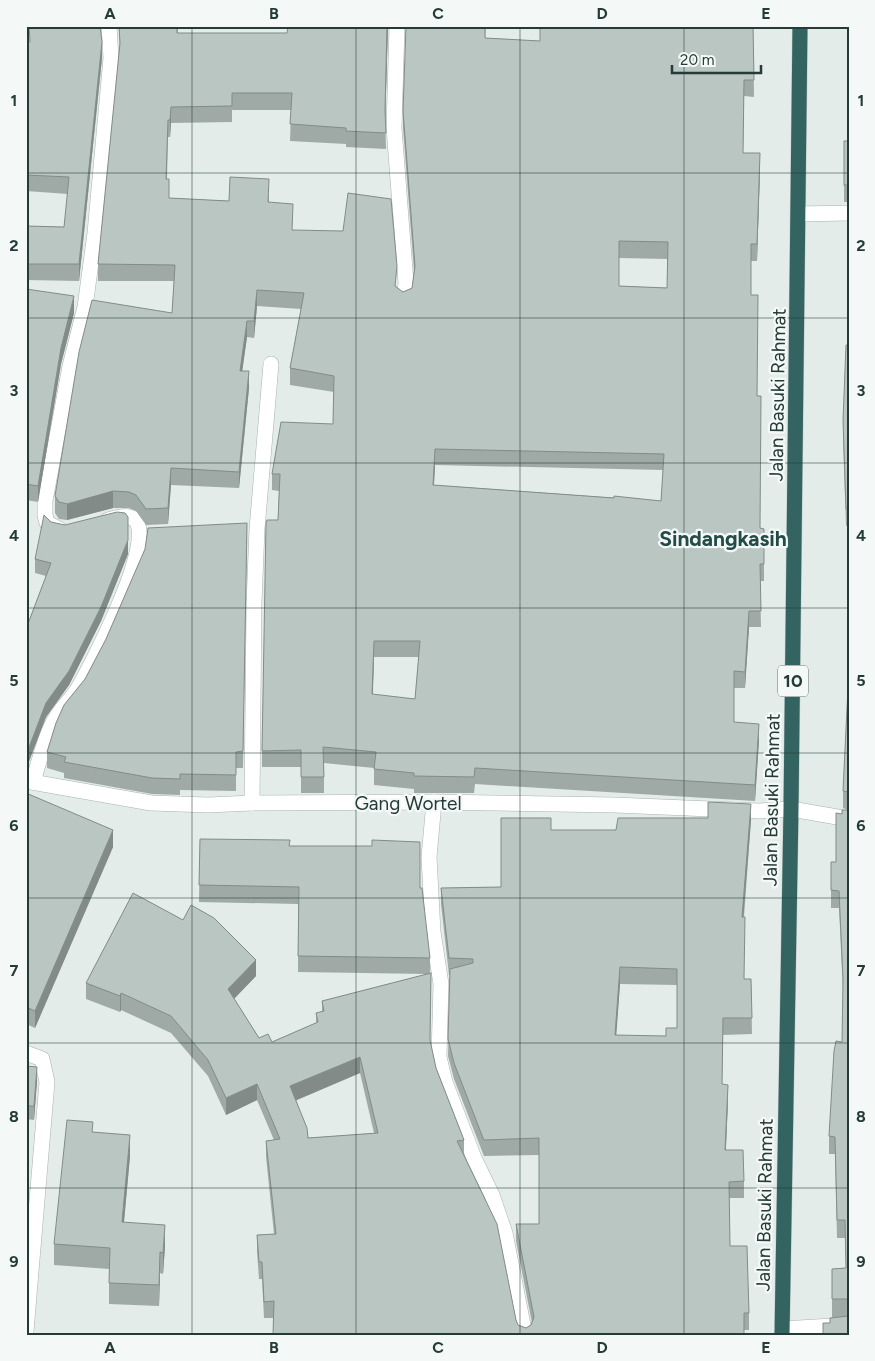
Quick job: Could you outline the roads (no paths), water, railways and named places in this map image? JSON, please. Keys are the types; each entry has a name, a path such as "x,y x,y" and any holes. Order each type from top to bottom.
{"highway":[{"name":"Jalan Basuki Rahmat","path":"782,1332 792,810 800,26"}],"street":[{"path":"75,528 65,530 54,528 47,523 44,515 70,366 84,307 94,233 110,58 109,26"},
{"path":"397,26 394,128 406,283 404,299"},
{"path":"799,214 849,214"},
{"path":"252,803 254,603 257,529 271,364"},
{"path":"29,781 53,722 76,692 111,624 145,534 134,519 123,516 94,523"},
{"path":"238,530 257,529"},
{"name":"Gang Wortel","path":"29,781 151,804 208,806 252,803 434,802 792,810 849,819"},
{"path":"434,802 429,857 432,932 441,984 439,1057 448,1090 474,1158 492,1195 505,1233 525,1335"},
{"path":"26,1053 42,1059 47,1082 26,1331"},
{"path":"782,1332 849,1325"}],"district":[{"name":"Sindangkasih","path":"723,539"}]}
